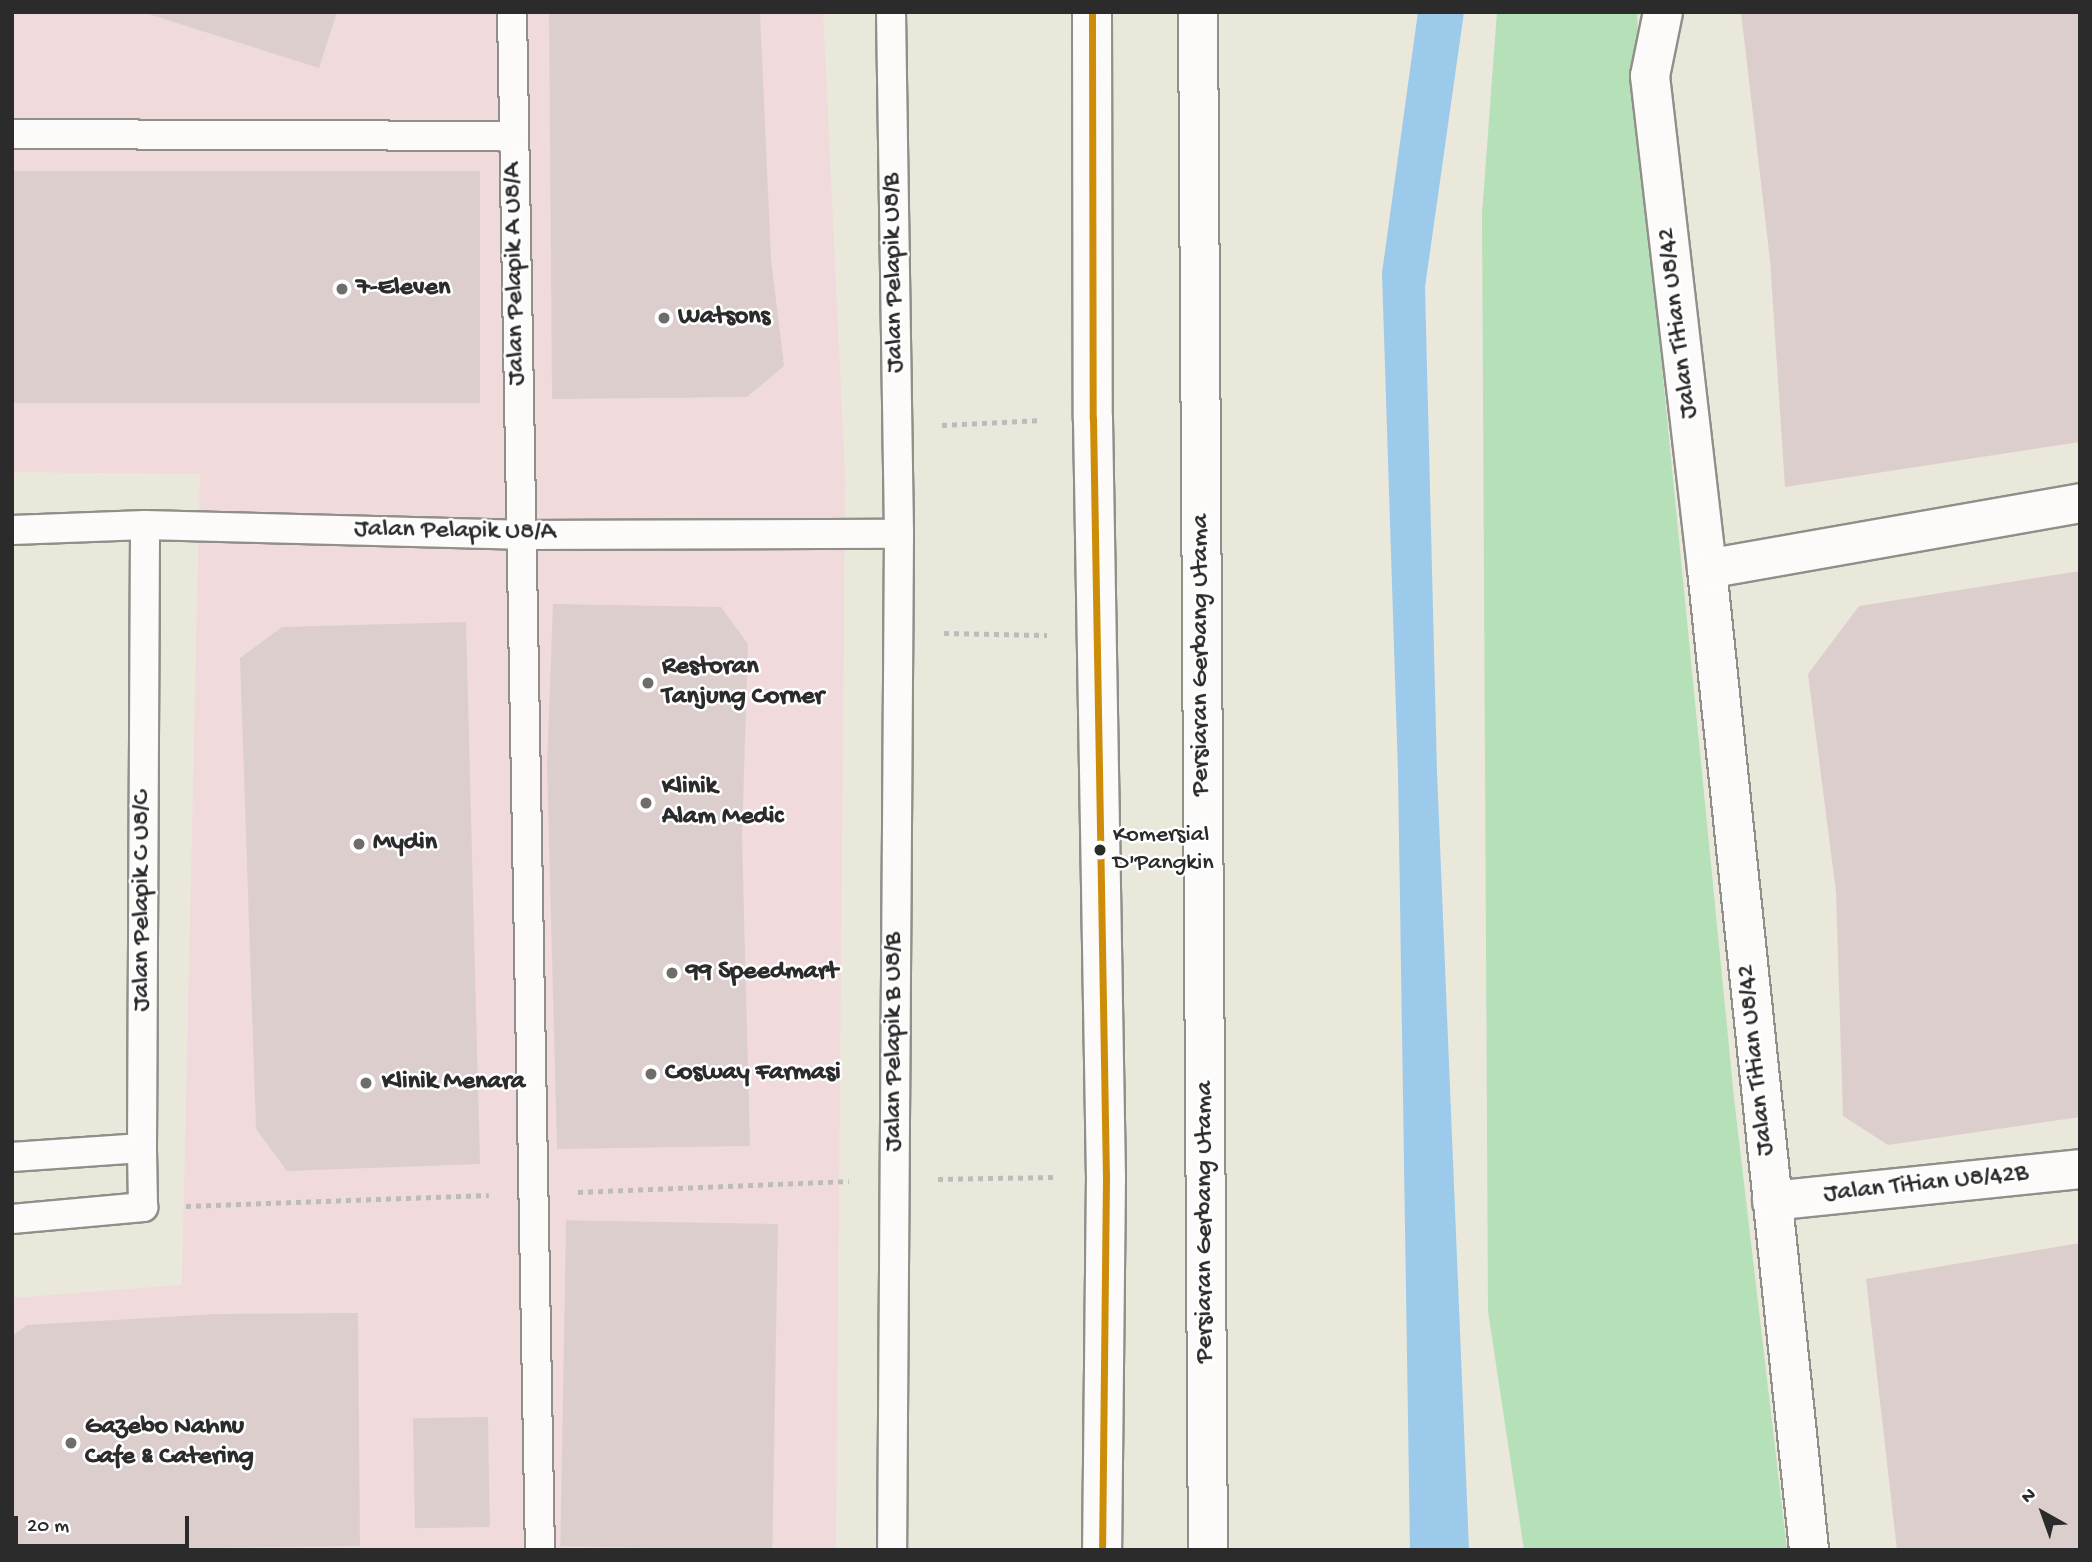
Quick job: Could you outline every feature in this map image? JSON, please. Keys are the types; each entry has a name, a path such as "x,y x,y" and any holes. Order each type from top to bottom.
{"main road":[{"path":"1092,12 1093,419 1106,1176 1102,1550"},
{"name":"Persiaran Gerbang Utama","path":"1198,12 1208,1550"},
{"name":"Jalan Titian U8/42","path":"1663,12 1650,76 1707,569 1810,1550"},
{"path":"1707,569 2080,503"},
{"name":"Jalan Titian U8/42B","path":"1772,1201 2080,1168"}],"lane":[{"name":"Jalan Pelapik A U8/A","path":"512,12 540,1550"},
{"name":"Jalan Pelapik U8/B","path":"891,12 899,534"},
{"path":"12,134 514,136"},
{"name":"Jalan Pelapik U8/A","path":"12,530 145,525 520,535 899,534"},
{"name":"Jalan Pelapik C U8/C","path":"12,1219 143,1207 145,525"},
{"name":"Jalan Pelapik B U8/B","path":"892,1550 899,534"},
{"path":"12,1157 142,1148"}],"path":[{"path":"898,454 919,436 943,425 1093,419"},
{"path":"898,600 922,629 979,636 1096,635"},
{"path":"894,1179 1106,1176"}],"shaded area":[{"path":"12,12 823,12 845,477 836,1550 12,1550 12,1298 182,1285 200,474 12,472"}],"green space":[{"path":"1497,12 1637,12 1644,184 1734,1098 1787,1550 1524,1550 1488,1311 1482,214"}],"water":[{"path":"1418,12 1464,12 1425,287 1437,772 1469,1550 1410,1550 1398,772 1382,273"}],"building":[{"path":"142,12 337,12 319,68"},
{"path":"549,12 760,12 771,259 784,366 747,397 552,399"},
{"path":"1741,12 2080,12 2080,442 1785,487 1770,260"},
{"path":"12,171 480,171 480,403 12,403"},
{"path":"2080,571 2080,1117 1888,1145 1843,1116 1836,892 1808,674 1859,606"},
{"path":"553,604 721,607 748,644 742,836 750,1146 557,1149 547,764"},
{"name":"Mydin","path":"466,622 480,1164 287,1171 256,1129 240,658 282,627"},
{"path":"566,1220 778,1224 772,1550 560,1546"},
{"path":"2080,1243 2080,1550 1897,1550 1866,1279"},
{"path":"358,1313 360,1546 12,1550 12,1336 27,1325 218,1314"},
{"path":"488,1417 490,1527 415,1528 413,1418"}],"transit line":[{"path":"1092,12 1093,419 1106,1176 1102,1550"}],"place":[{"name":"7-Eleven","path":"342,289"},
{"name":"Watsons","path":"664,318"},
{"name":"Restoran Tanjung Corner","path":"648,683"},
{"name":"Klinik Alam Medic","path":"646,803"},
{"name":"Mydin","path":"359,844"},
{"name":"Komersial D'Pangkin","path":"1100,850"},
{"name":"99 Speedmart","path":"672,973"},
{"name":"Cosway Farmasi","path":"651,1074"},
{"name":"Klinik Menara","path":"366,1083"},
{"name":"Gazebo Nahnu Cafe & Catering","path":"71,1443"}]}
